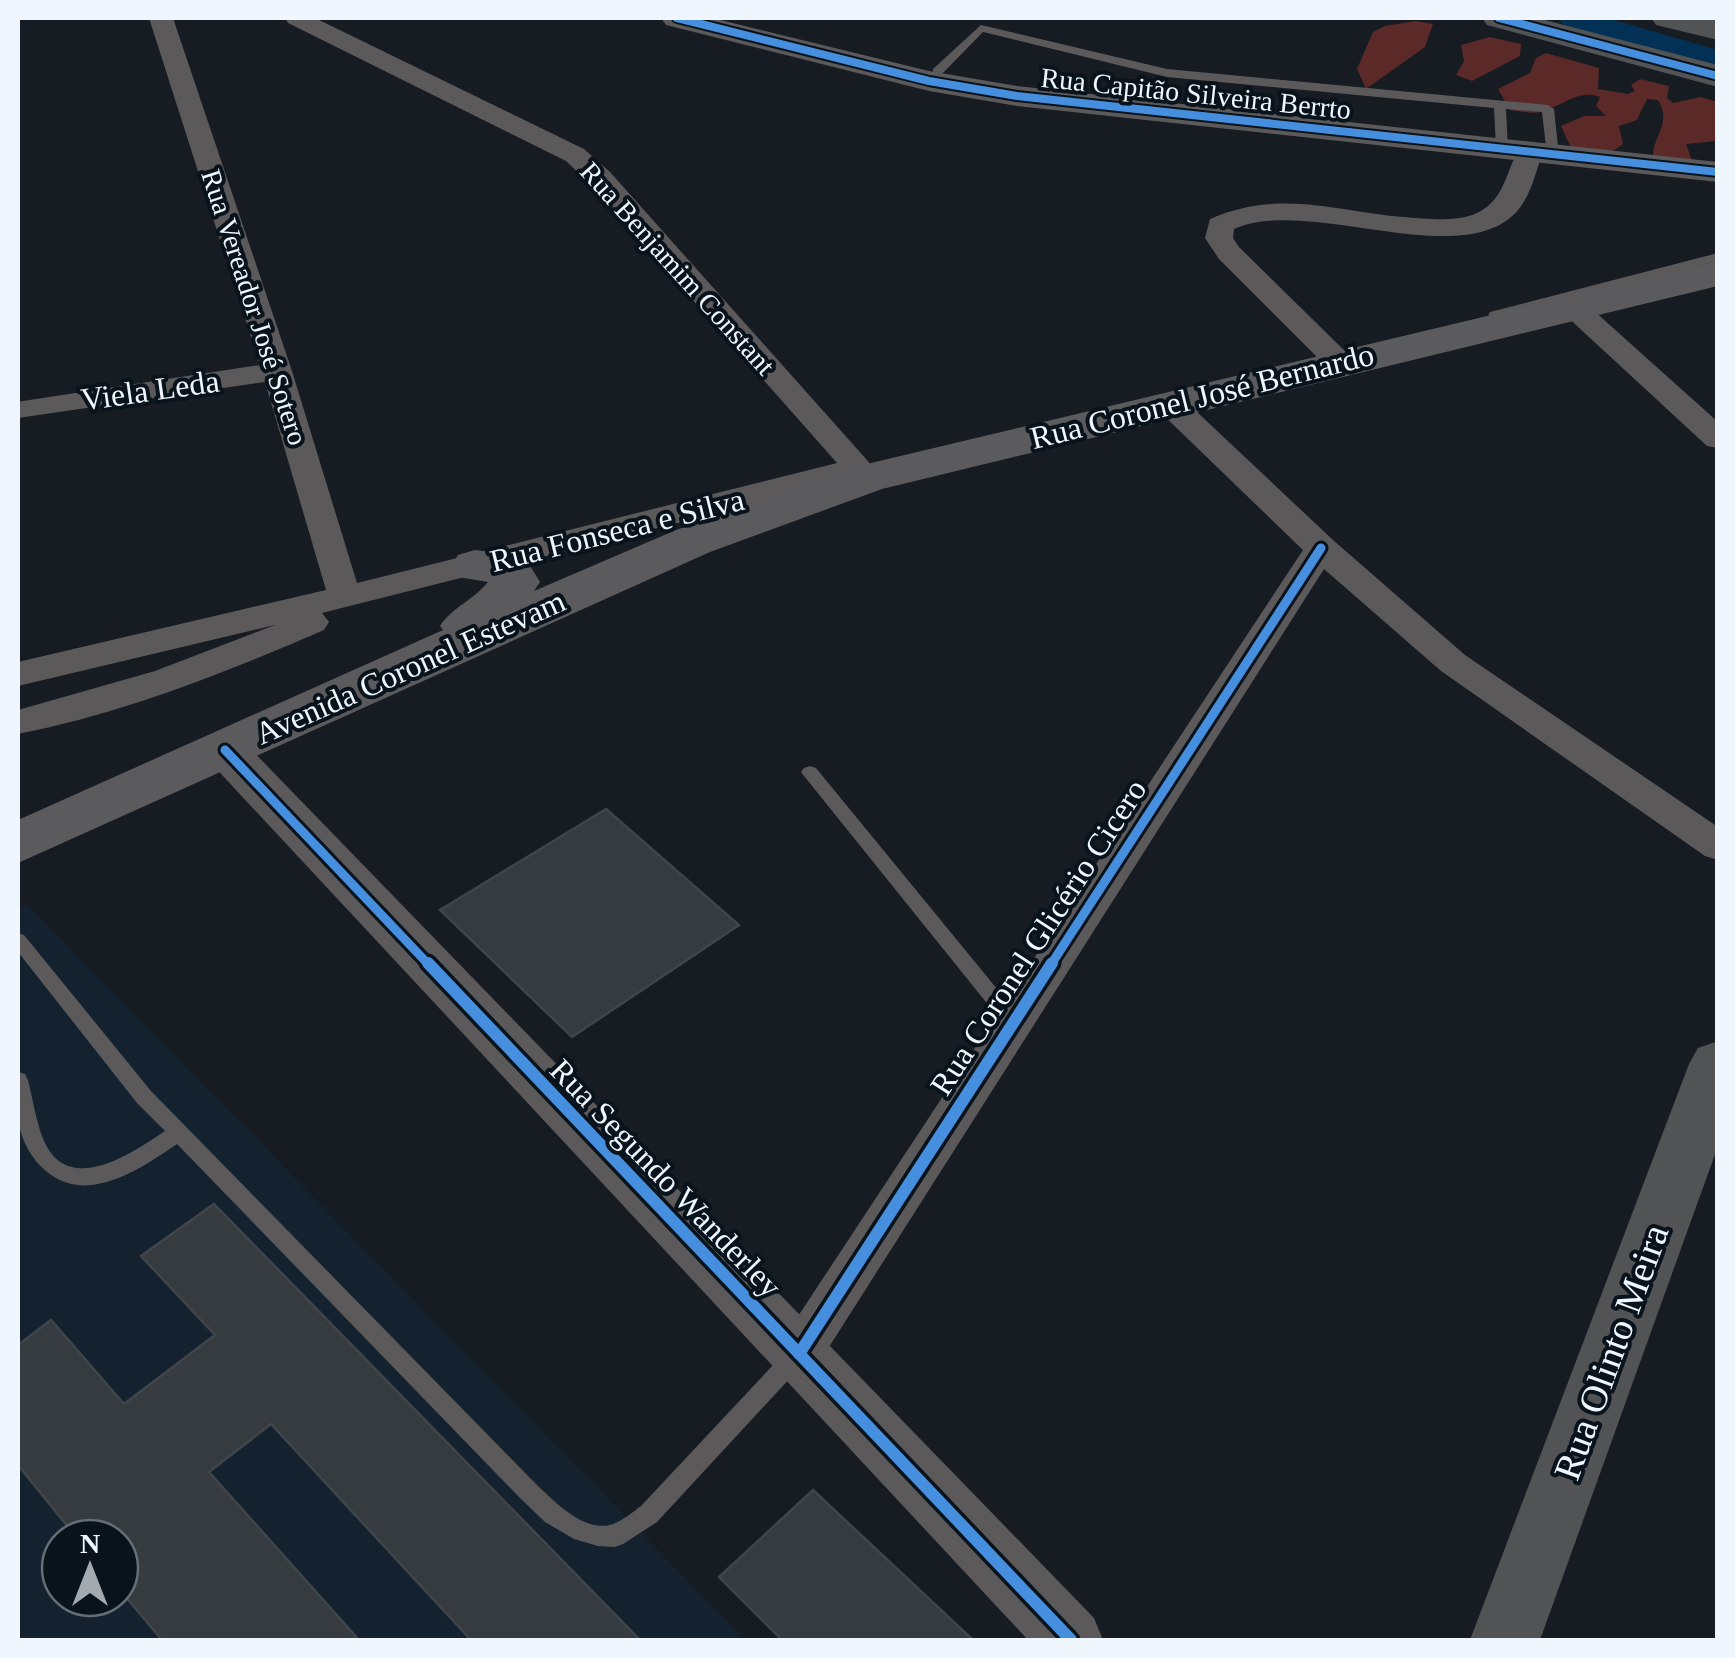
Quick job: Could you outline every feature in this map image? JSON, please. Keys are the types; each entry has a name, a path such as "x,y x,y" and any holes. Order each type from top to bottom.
{"main road":[{"path":"1499,18 1718,76"},
{"path":"1668,18 1718,30"},
{"name":"Rua Coronel José Bernardo","path":"693,541 862,473 1718,273"},
{"name":"Avenida Coronel Estevam","path":"18,843 386,675 693,541"},
{"path":"386,675 509,595 515,582 507,568 475,566"},
{"name":"Rua Olinto Meira","path":"1505,1640 1718,1064"}],"street":[{"name":"Rua Vereador José Sotero","path":"160,18 277,371 361,593"},
{"name":"Rua Benjamim Constant","path":"298,18 574,155 600,178 862,473"},
{"name":"Rua Capitão Silveira Berrto","path":"677,18 854,64 982,90 1528,147 1718,172"},
{"path":"1337,360 1229,253 1218,238 1220,225 1235,215 1266,210 1409,226 1482,221 1510,203 1528,147"},
{"path":"1573,307 1718,439"},
{"name":"Viela Leda","path":"23,410 277,371"},
{"path":"1170,404 1321,548 1453,664 1718,846"},
{"path":"1684,405 1718,416"},
{"name":"Rua Fonseca e Silva","path":"18,674 862,473"},
{"name":"Rua Coronel Glicério Cicero","path":"798,1354 1321,548"},
{"name":"Rua Fonseca e Silva","path":"18,722 145,688 232,657 361,593"},
{"name":"Rua Segundo Wanderley","path":"225,750 1071,1640"}],"lane":[{"path":"937,72 981,28 1166,73 1548,109 1528,147 1500,105"},
{"name":"Rua Coronel José Bernardo","path":"862,473 1337,360 1718,258"},
{"path":"810,772 1013,1022"},
{"path":"18,940 144,1097 504,1467 574,1528 615,1536 650,1514 798,1354"},
{"path":"18,1080 39,1152 61,1172 80,1178 126,1166 179,1132"}],"shaded area":[{"path":"1416,21 1433,24 1425,47 1366,89 1357,69 1373,32"},
{"path":"1490,37 1521,44 1520,56 1472,81 1456,75 1464,61 1461,45"},
{"path":"1546,53 1599,68 1598,89 1628,94 1635,91 1631,85 1640,79 1669,86 1667,98 1673,103 1701,97 1717,102 1717,141 1686,144 1693,163 1653,160 1663,117 1658,100 1647,99 1637,120 1619,126 1623,144 1610,153 1572,150 1561,126 1584,116 1606,116 1596,106 1600,97 1579,96 1536,113 1510,110 1498,89 1530,73 1536,58"},
{"path":"27,904 746,1640 18,1640 18,908"}],"building":[{"path":"606,809 739,925 572,1037 440,910"},
{"path":"214,1204 640,1640 471,1640 271,1424 209,1472 359,1640 162,1640 140,1614 140,1518 61,1518 18,1465 18,1345 51,1320 124,1404 215,1335 141,1256"},
{"path":"813,1490 973,1640 782,1640 719,1577"}],"waterway":[{"path":"1575,18 1718,60"}],"cycle path":[{"path":"677,18 929,81 1017,96 1718,172"},
{"path":"1499,18 1718,76"},
{"path":"799,1354 1321,548"},
{"path":"225,750 1071,1640"}]}
